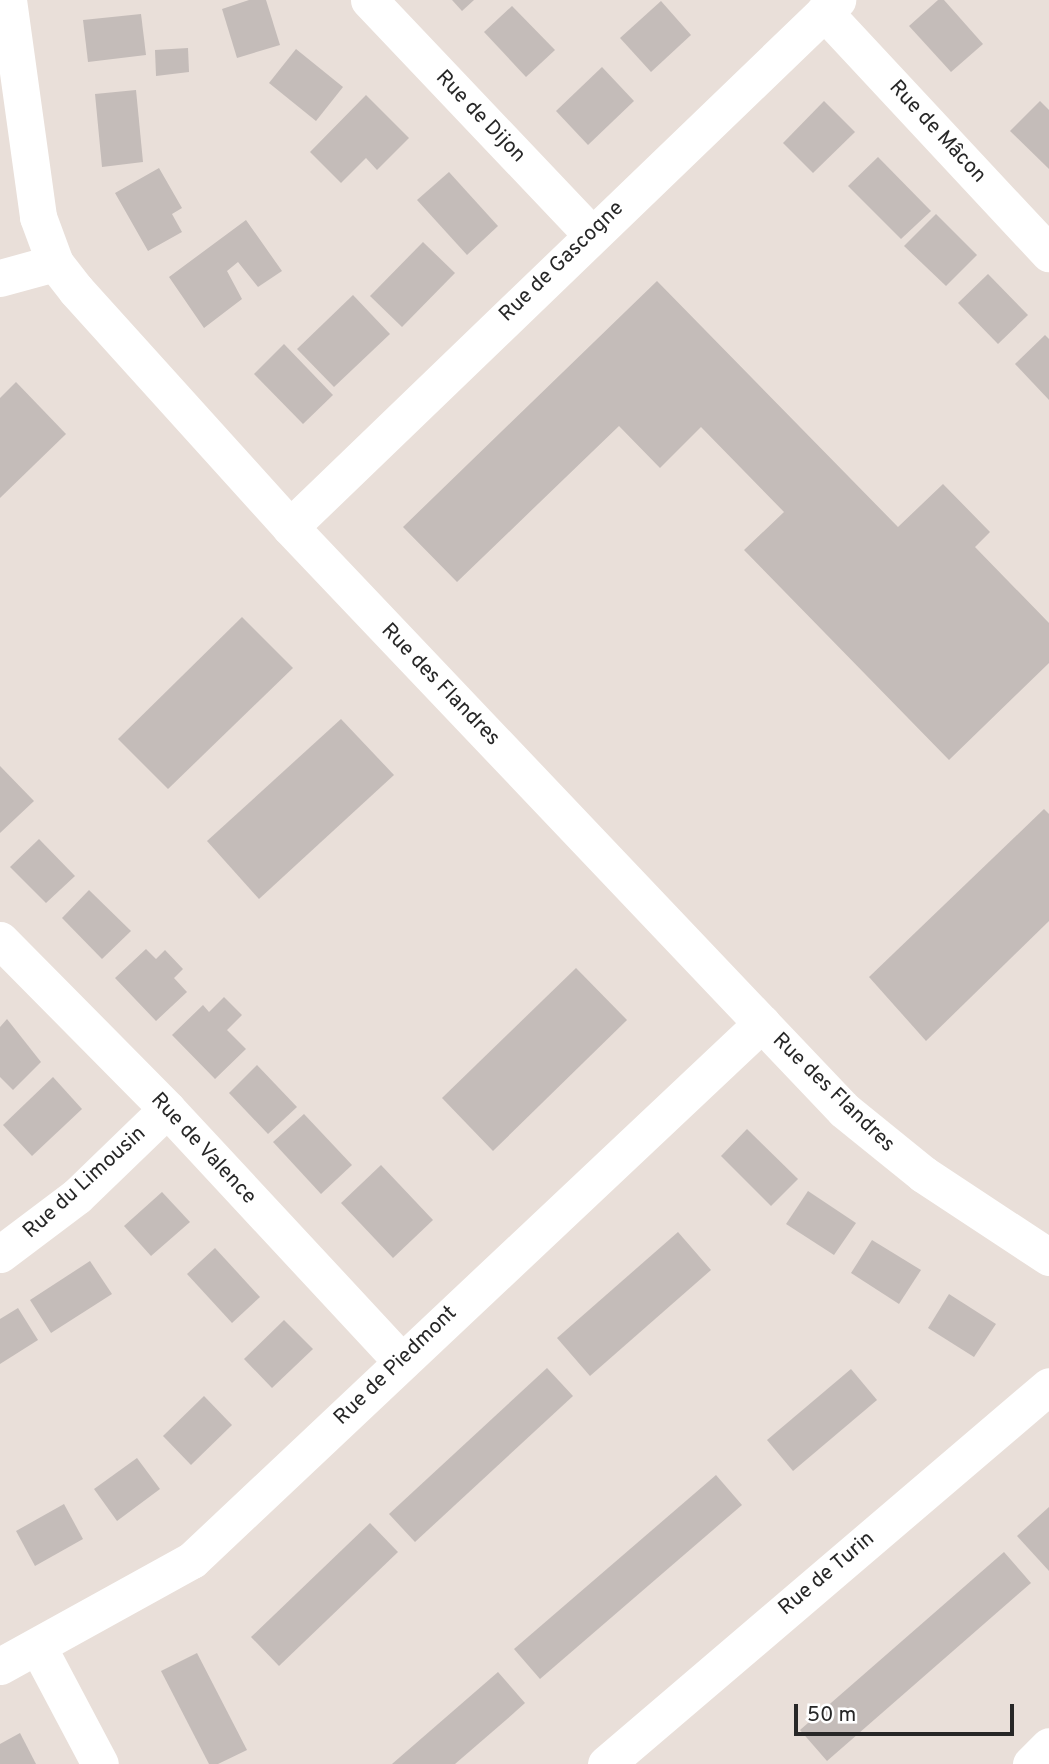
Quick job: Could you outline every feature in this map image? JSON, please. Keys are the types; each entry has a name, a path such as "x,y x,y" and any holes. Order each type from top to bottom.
{"street":[{"name":"Rue des Flandres","path":"8,0 38,218 55,263 290,527 762,1023 887,1148 1049,1257"},
{"name":"Rue de Dijon","path":"369,0 591,234"},
{"name":"Rue de Gascogne","path":"290,527 591,234 831,6"},
{"name":"Rue de Mâcon","path":"831,6 1049,253"},
{"path":"0,278 55,263"},
{"name":"Rue de Valence","path":"0,940 167,1109 402,1362"},
{"name":"Rue de Piedmont","path":"0,1666 192,1560 762,1023"},
{"name":"Rue du Limousin","path":"0,1254 62,1209 167,1109"},
{"name":"Rue de Turin","path":"606,1764 1049,1386"},
{"path":"38,1647 100,1764"},
{"path":"1031,1764 1049,1746"}],"building":[{"path":"249,0 266,0 280,45 237,58 222,9"},
{"path":"452,0 474,0 462,11"},
{"path":"938,0 944,0 983,44 951,72 909,26"},
{"path":"661,1 691,35 651,72 620,38"},
{"path":"512,6 555,50 526,77 484,32"},
{"path":"141,14 146,55 88,62 83,20"},
{"path":"188,48 189,72 156,76 155,50"},
{"path":"296,49 343,87 316,121 269,83"},
{"path":"602,67 634,101 588,145 556,111"},
{"path":"136,90 143,162 102,167 95,94"},
{"path":"366,95 409,138 377,170 366,158 341,183 310,152"},
{"path":"824,101 855,132 813,173 783,143"},
{"path":"1040,101 1049,110 1049,169 1010,131"},
{"path":"878,157 931,211 901,239 848,186"},
{"path":"159,168 182,208 172,214 182,232 148,251 115,193"},
{"path":"449,172 498,226 467,255 417,200"},
{"path":"936,214 977,255 946,286 904,246"},
{"path":"246,220 282,271 258,287 238,262 227,271 242,299 204,328 169,277"},
{"path":"423,242 455,273 402,327 370,296"},
{"path":"988,274 1028,315 998,344 958,303"},
{"path":"657,281 898,527 943,484 990,532 975,547 1049,623 1049,663 949,760 744,550 784,512 701,427 660,468 619,426 457,582 403,527"},
{"path":"353,295 390,334 334,387 297,349"},
{"path":"1045,335 1049,339 1049,400 1015,364"},
{"path":"284,344 333,395 303,424 254,374"},
{"path":"16,382 66,434 0,498 0,398"},
{"path":"242,617 293,668 168,789 118,739"},
{"path":"341,719 394,775 259,899 207,841"},
{"path":"0,766 34,801 0,833"},
{"path":"1044,809 1049,814 1049,921 926,1041 869,977"},
{"path":"39,839 75,876 46,903 10,867"},
{"path":"89,890 131,931 102,959 62,918"},
{"path":"146,949 156,959 165,950 183,969 174,978 187,992 156,1021 115,978"},
{"path":"576,968 627,1020 493,1151 442,1098"},
{"path":"224,997 242,1015 227,1030 246,1049 215,1079 172,1035 203,1005 209,1012"},
{"path":"7,1019 41,1062 13,1090 0,1077 0,1027"},
{"path":"257,1065 297,1107 268,1134 229,1093"},
{"path":"53,1077 82,1109 32,1156 3,1125"},
{"path":"304,1114 352,1165 321,1194 273,1142"},
{"path":"747,1129 798,1179 771,1206 721,1156"},
{"path":"381,1165 433,1220 393,1258 341,1203"},
{"path":"808,1191 856,1223 834,1255 786,1224"},
{"path":"162,1192 190,1222 151,1256 124,1226"},
{"path":"678,1232 711,1270 590,1376 557,1338"},
{"path":"872,1240 921,1270 899,1304 851,1273"},
{"path":"215,1248 260,1297 232,1323 187,1274"},
{"path":"90,1261 112,1294 51,1333 30,1300"},
{"path":"949,1294 996,1324 974,1357 928,1328"},
{"path":"18,1308 38,1340 0,1364 0,1319"},
{"path":"284,1320 313,1349 272,1388 244,1359"},
{"path":"547,1368 573,1396 415,1542 389,1514"},
{"path":"851,1369 877,1400 793,1471 767,1440"},
{"path":"204,1396 232,1425 191,1465 163,1436"},
{"path":"137,1458 160,1489 117,1521 94,1489"},
{"path":"716,1475 742,1505 540,1679 514,1649"},
{"path":"64,1504 83,1539 35,1566 16,1531"},
{"path":"1049,1507 1049,1571 1017,1536"},
{"path":"370,1523 398,1552 279,1666 251,1637"},
{"path":"1004,1552 1031,1583 827,1761 800,1730"},
{"path":"197,1653 247,1750 218,1764 209,1764 161,1671"},
{"path":"498,1672 525,1703 506,1720 455,1764 392,1764"},
{"path":"20,1733 36,1764 0,1764 0,1744"}]}
